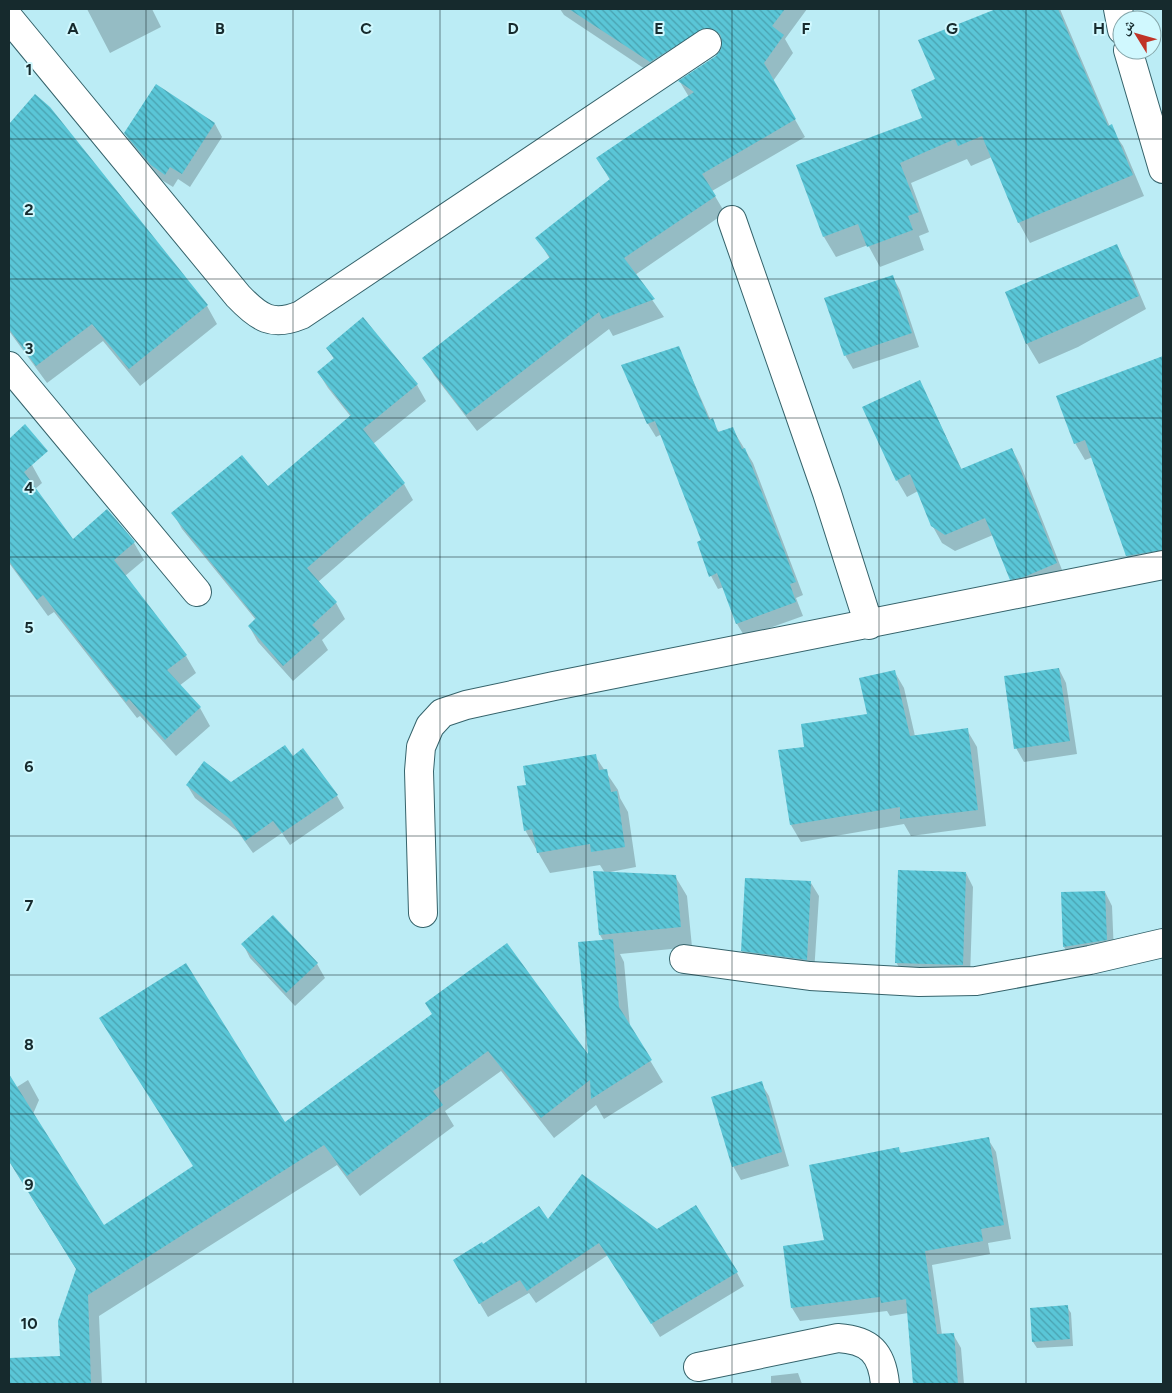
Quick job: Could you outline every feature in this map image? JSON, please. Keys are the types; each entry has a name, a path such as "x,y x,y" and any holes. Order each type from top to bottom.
{"street":[{"path":"12,28 238,296 248,306 272,321 286,321 301,315 707,42"},
{"path":"1131,60 1163,169"},
{"path":"732,220 824,484 869,625"},
{"path":"9,366 197,592"},
{"path":"423,913 419,772 421,747 430,726 442,713 466,705 554,686 869,625 1163,565"},
{"path":"684,959 819,977 919,982 976,981 1090,960 1163,942"},
{"path":"698,1368 838,1338 853,1339 864,1343 878,1356 883,1367 885,1384"}],"building":[{"path":"569,9 785,9 772,26 784,35 764,63 796,119 702,174 716,196 624,258 655,299 602,319 599,312 466,415 422,358 550,257 535,238 610,179 596,158 694,92 678,81 716,56 721,49 722,41 720,34 713,29 705,28 650,62"},
{"path":"996,9 1058,9 1108,126 1112,124 1133,175 1018,223 982,136 958,146 955,139 900,163 919,212 908,216 913,230 867,247 858,224 823,237 796,165 922,118 911,90 935,79 918,40"},
{"path":"156,84 215,123 182,174 170,167 165,175 151,165 124,133"},
{"path":"35,94 50,107 208,305 129,369 92,324 36,366 9,329 9,124"},
{"path":"1117,244 1139,296 1026,344 1005,292"},
{"path":"893,275 912,333 844,356 824,298"},
{"path":"363,317 418,384 363,429 405,483 307,568 337,602 312,625 320,633 283,666 248,626 256,618 171,513 242,455 268,486 351,415 317,372 334,358 326,348"},
{"path":"679,346 709,420 713,418 718,432 733,427 742,449 745,448 796,582 790,584 796,602 736,624 717,573 709,577 697,542 701,540 655,421 647,424 621,365"},
{"path":"1163,356 1163,550 1126,556 1085,440 1074,444 1056,396"},
{"path":"920,380 961,469 1012,448 1057,563 1024,577 1010,580 985,518 945,535 931,526 910,474 896,481 862,407"},
{"path":"25,424 48,451 24,472 73,539 107,509 135,542 114,560 187,655 167,670 201,707 165,740 129,699 126,702 43,595 37,600 9,561 9,439"},
{"path":"1059,668 1070,741 1014,749 1004,676"},
{"path":"895,670 910,736 968,728 978,810 900,819 900,807 790,825 778,750 804,747 801,724 867,714 859,678"},
{"path":"285,745 293,756 303,748 338,795 282,833 273,821 245,841 230,819 186,785 204,761 231,782"},
{"path":"596,754 599,770 607,769 611,792 617,791 625,847 591,852 590,844 537,853 532,829 524,831 517,786 526,785 523,766"},
{"path":"898,870 966,872 963,965 895,963"},
{"path":"593,871 676,875 681,927 599,935"},
{"path":"745,878 811,881 807,960 741,951"},
{"path":"1105,891 1107,940 1063,947 1061,892"},
{"path":"273,915 318,963 286,993 241,944"},
{"path":"613,939 619,1007 652,1060 591,1099 590,1080 541,1118 488,1051 433,1091 443,1105 347,1176 324,1145 88,1295 91,1384 9,1384 9,1358 60,1356 58,1321 76,1269 9,1161 9,1074 104,1225 193,1166 99,1018 186,963 285,1122 432,1014 425,1003 507,943 588,1054 578,942"},
{"path":"762,1081 782,1152 732,1167 711,1097"},
{"path":"989,1137 1004,1225 981,1229 983,1241 925,1251 937,1334 954,1333 958,1384 913,1384 906,1299 881,1303 880,1297 791,1308 783,1246 824,1240 809,1165 899,1147 900,1153"},
{"path":"582,1174 657,1229 696,1205 738,1272 651,1324 599,1243 527,1291 520,1280 479,1304 453,1260 482,1242 483,1244 539,1206 548,1219"},
{"path":"1068,1305 1070,1339 1032,1342 1030,1308"}]}
